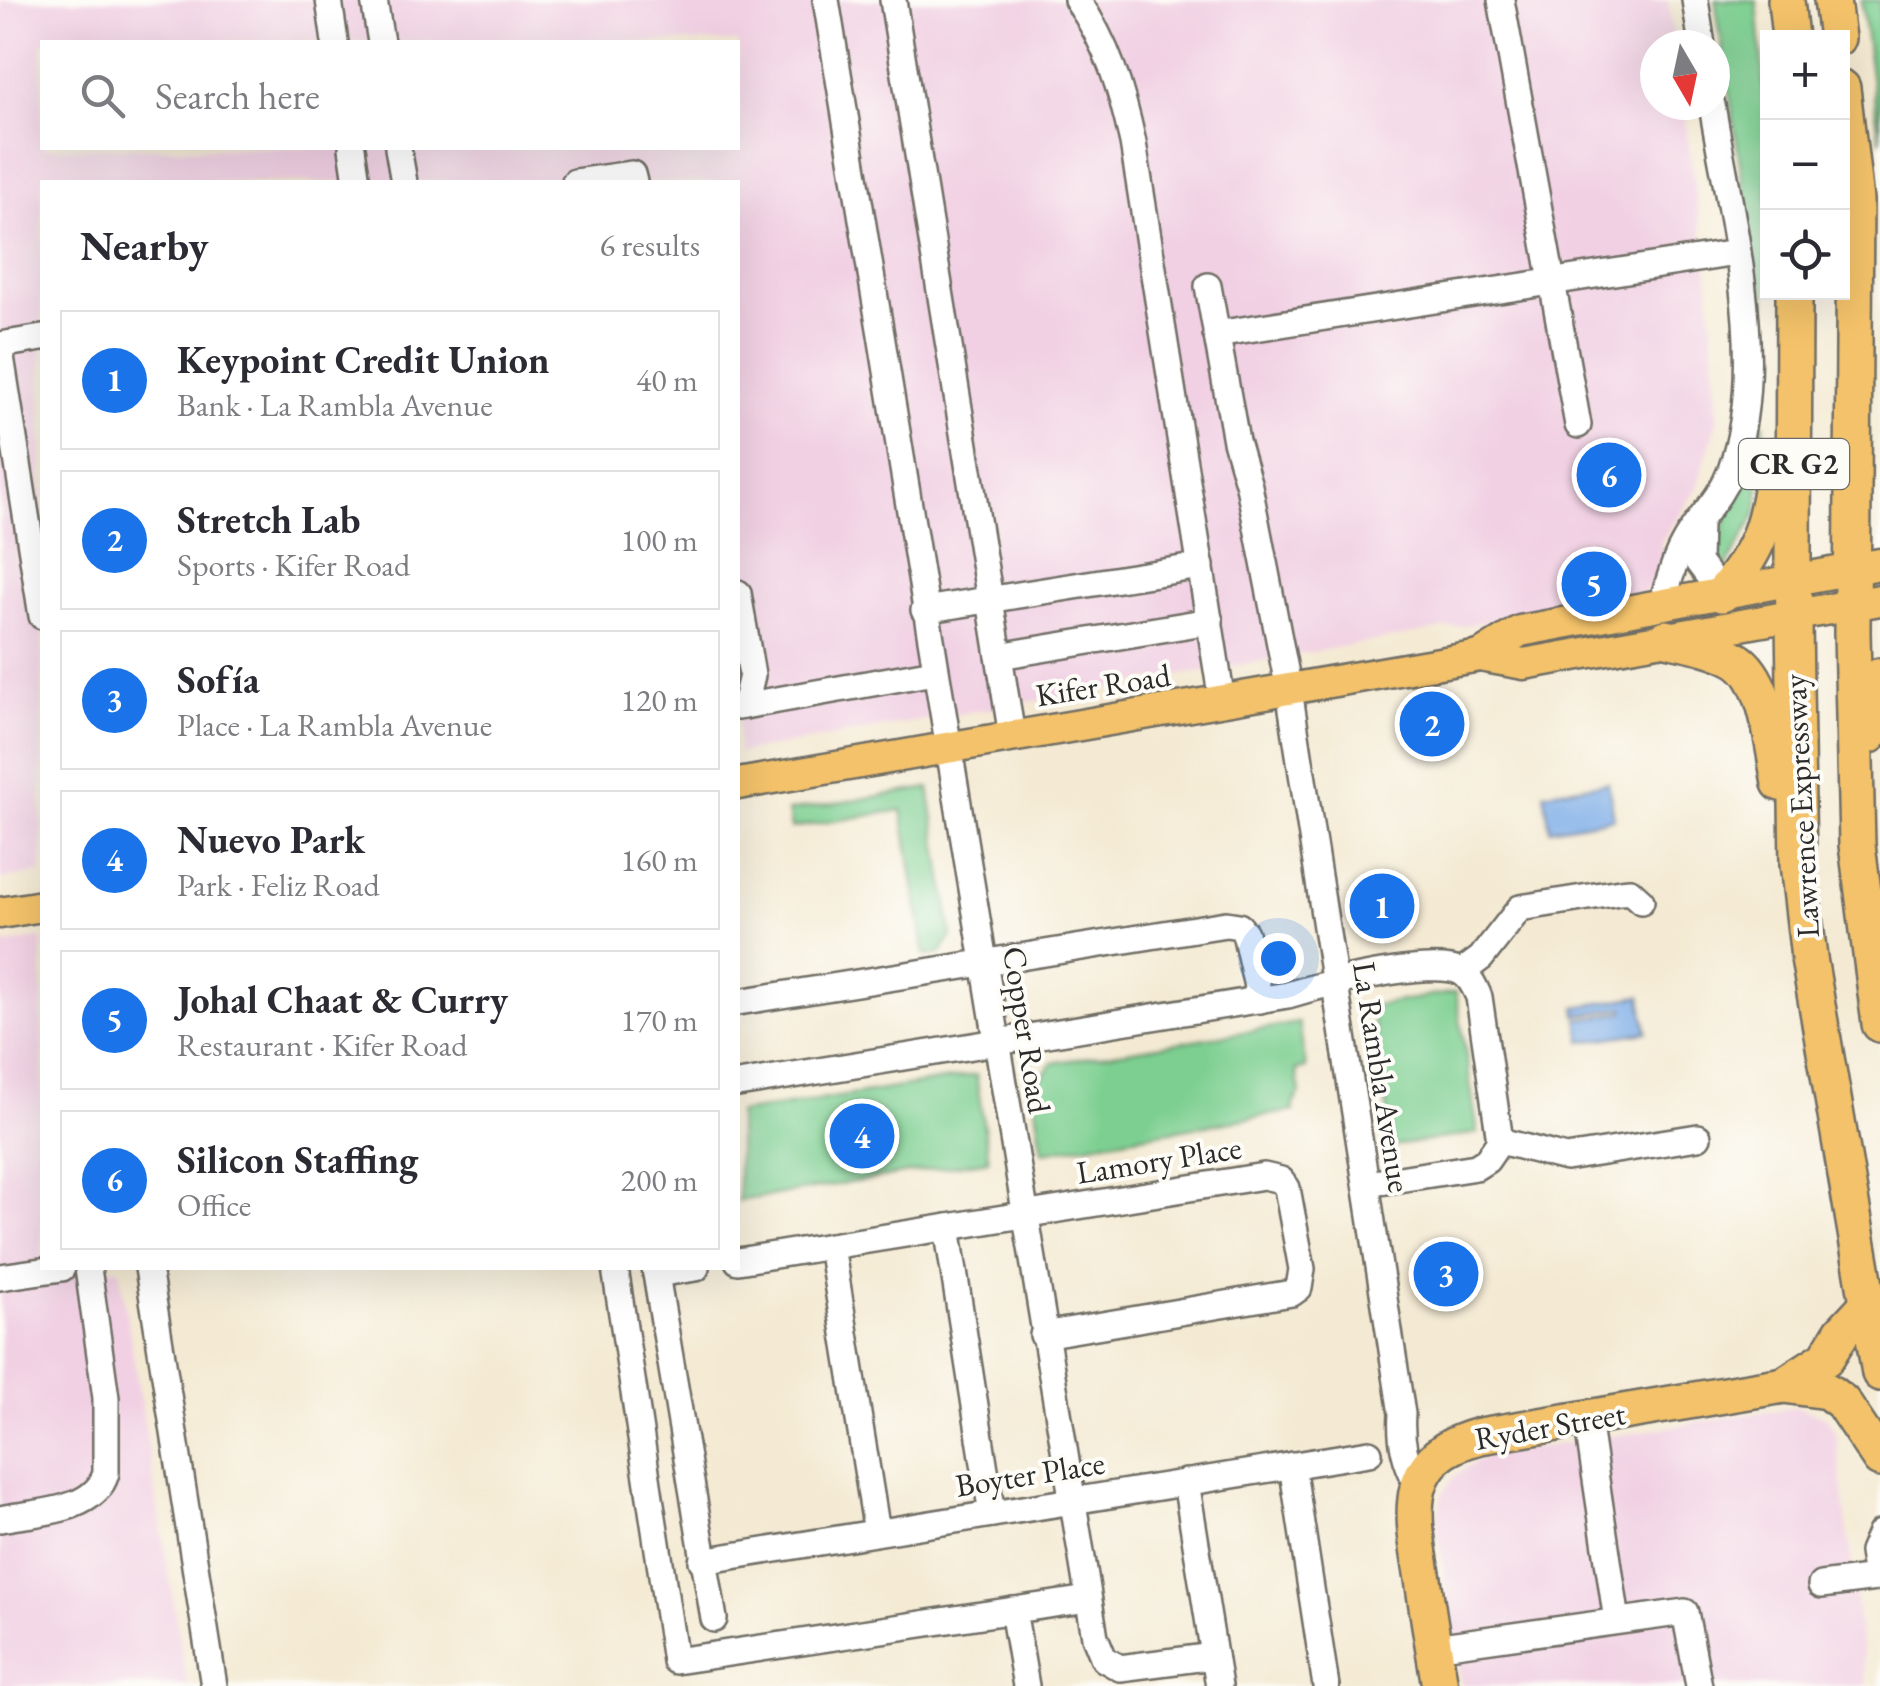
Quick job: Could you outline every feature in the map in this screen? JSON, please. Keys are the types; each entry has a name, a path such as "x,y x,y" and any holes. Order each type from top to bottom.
{"highway":[{"path":"1786,0 1789,30"},
{"path":"1832,0 1836,30"},
{"name":"Lawrence Expressway","path":"1846,120 1855,200 1867,566 1857,845 1880,1024"},
{"name":"Lawrence Expressway","path":"1794,300 1798,864 1809,958 1880,1372"},
{"path":"1857,316 1880,475"},
{"path":"1722,594 1749,561 1760,539 1794,348"},
{"path":"1663,621 1736,659 1752,672 1762,695 1798,864"},
{"path":"1857,845 1880,676"},
{"path":"1784,1385 1826,1358 1842,1332 1869,1303"},
{"path":"1784,1385 1827,1391 1842,1402 1880,1459"},
{"name":"Ryder Street","path":"1426,1472 1448,1448 1467,1439 1784,1385"},
{"path":"1426,1472 1414,1504 1415,1531 1440,1686"}],"main road":[{"name":"Kifer Road","path":"740,784 1480,656 1524,664 1663,621 1722,594 1867,566"},
{"name":"Kifer Road","path":"1663,621 1794,616 1866,602"},
{"path":"0,914 40,906"}],"street":[{"path":"329,0 336,40"},
{"path":"374,0 381,40"},
{"name":"Copper Road","path":"826,0 946,748 1098,1650 1112,1666 1130,1669 1214,1656"},
{"path":"893,0 1012,736"},
{"path":"1077,0 1109,56 1123,98 1222,701"},
{"path":"1501,0 1578,425"},
{"path":"1695,0 1700,30"},
{"path":"1663,621 1682,545 1720,495 1730,473 1748,378 1744,302 1714,120"},
{"path":"352,150 357,180"},
{"path":"398,150 404,180"},
{"path":"589,180 632,174 634,180"},
{"path":"1216,334 1736,253"},
{"name":"La Rambla Avenue","path":"1208,286 1289,690 1402,1414 1426,1442 1426,1472"},
{"path":"40,338 0,348 40,581"},
{"path":"1698,524 1698,562 1722,594"},
{"path":"924,610 1201,566"},
{"path":"740,606 752,675 742,706 934,672"},
{"path":"999,656 1210,621"},
{"path":"1462,972 1481,958 1520,908 1620,892 1636,894 1641,901"},
{"path":"740,1002 1226,924 1239,926 1246,933 1260,1000"},
{"path":"740,1084 1260,1000 1335,982 1434,966 1462,972 1478,998 1500,1142 1487,1160 1476,1166 1367,1184"},
{"path":"1500,1142 1566,1158 1698,1138"},
{"name":"Lamory Place","path":"740,1261 1274,1176 1281,1180 1290,1196 1302,1269 1299,1288 1284,1296 1043,1335"},
{"path":"948,1227 992,1514"},
{"path":"831,1246 877,1532"},
{"path":"0,1277 48,1270"},
{"path":"0,1519 88,1499 106,1473 106,1398 88,1270"},
{"path":"148,1270 214,1686"},
{"path":"615,1270 675,1661 1088,1599"},
{"path":"655,1271 714,1619"},
{"path":"1587,1419 1617,1621"},
{"name":"Boyter Place","path":"702,1560 1370,1452"},
{"path":"1292,1465 1326,1686"},
{"path":"1186,1482 1218,1686"},
{"path":"1822,1585 1876,1578 1872,1552 1880,1534"},
{"path":"1013,1610 1026,1686"},
{"path":"1434,1647 1685,1612 1698,1686"}],"shaded area":[{"path":"0,0 1668,0 1672,30 1640,30 1640,120 1685,120 1709,284 1718,417 1697,488 1661,542 1659,579 1654,587 1636,595 740,753 740,180 40,180 40,872 0,880"},
{"path":"40,938 40,1270 119,1270 187,1686 0,1686 0,945"},
{"path":"1796,1407 1826,1417 1836,1433 1866,1686 1462,1686 1436,1522 1443,1493 1455,1475 1485,1456"}],"green space":[{"path":"1715,0 1756,0 1760,39 1760,294 1730,98 1730,30 1720,30"},
{"path":"1861,0 1880,0 1880,141"},
{"path":"1764,424 1757,512 1726,568 1715,547 1745,477 1758,425"},
{"path":"929,788 952,936 940,954 925,956 902,810 791,828 788,811"},
{"path":"1456,992 1478,1133 1393,1146 1371,1006"},
{"path":"1299,1023 1306,1068 1296,1070 1300,1093 1293,1104 1294,1111 1043,1152 1033,1089 1052,1063"},
{"path":"976,1075 989,1160 740,1201 740,1113"}],"water":[{"path":"1608,782 1614,818 1550,829 1544,793"},
{"path":"1641,996 1647,1032 1582,1042 1578,1019 1624,1012 1624,1008 1577,1015 1576,1007"}],"place":[{"name":"Silicon Staffing","path":"1609,475"},
{"name":"Johal Chaat & Curry","path":"1594,584"},
{"name":"Stretch Lab","path":"1432,724"},
{"name":"Keypoint Credit Union","path":"1382,906"},
{"name":"Nuevo Park","path":"862,1136"},
{"name":"Sofía","path":"1446,1274"}]}
